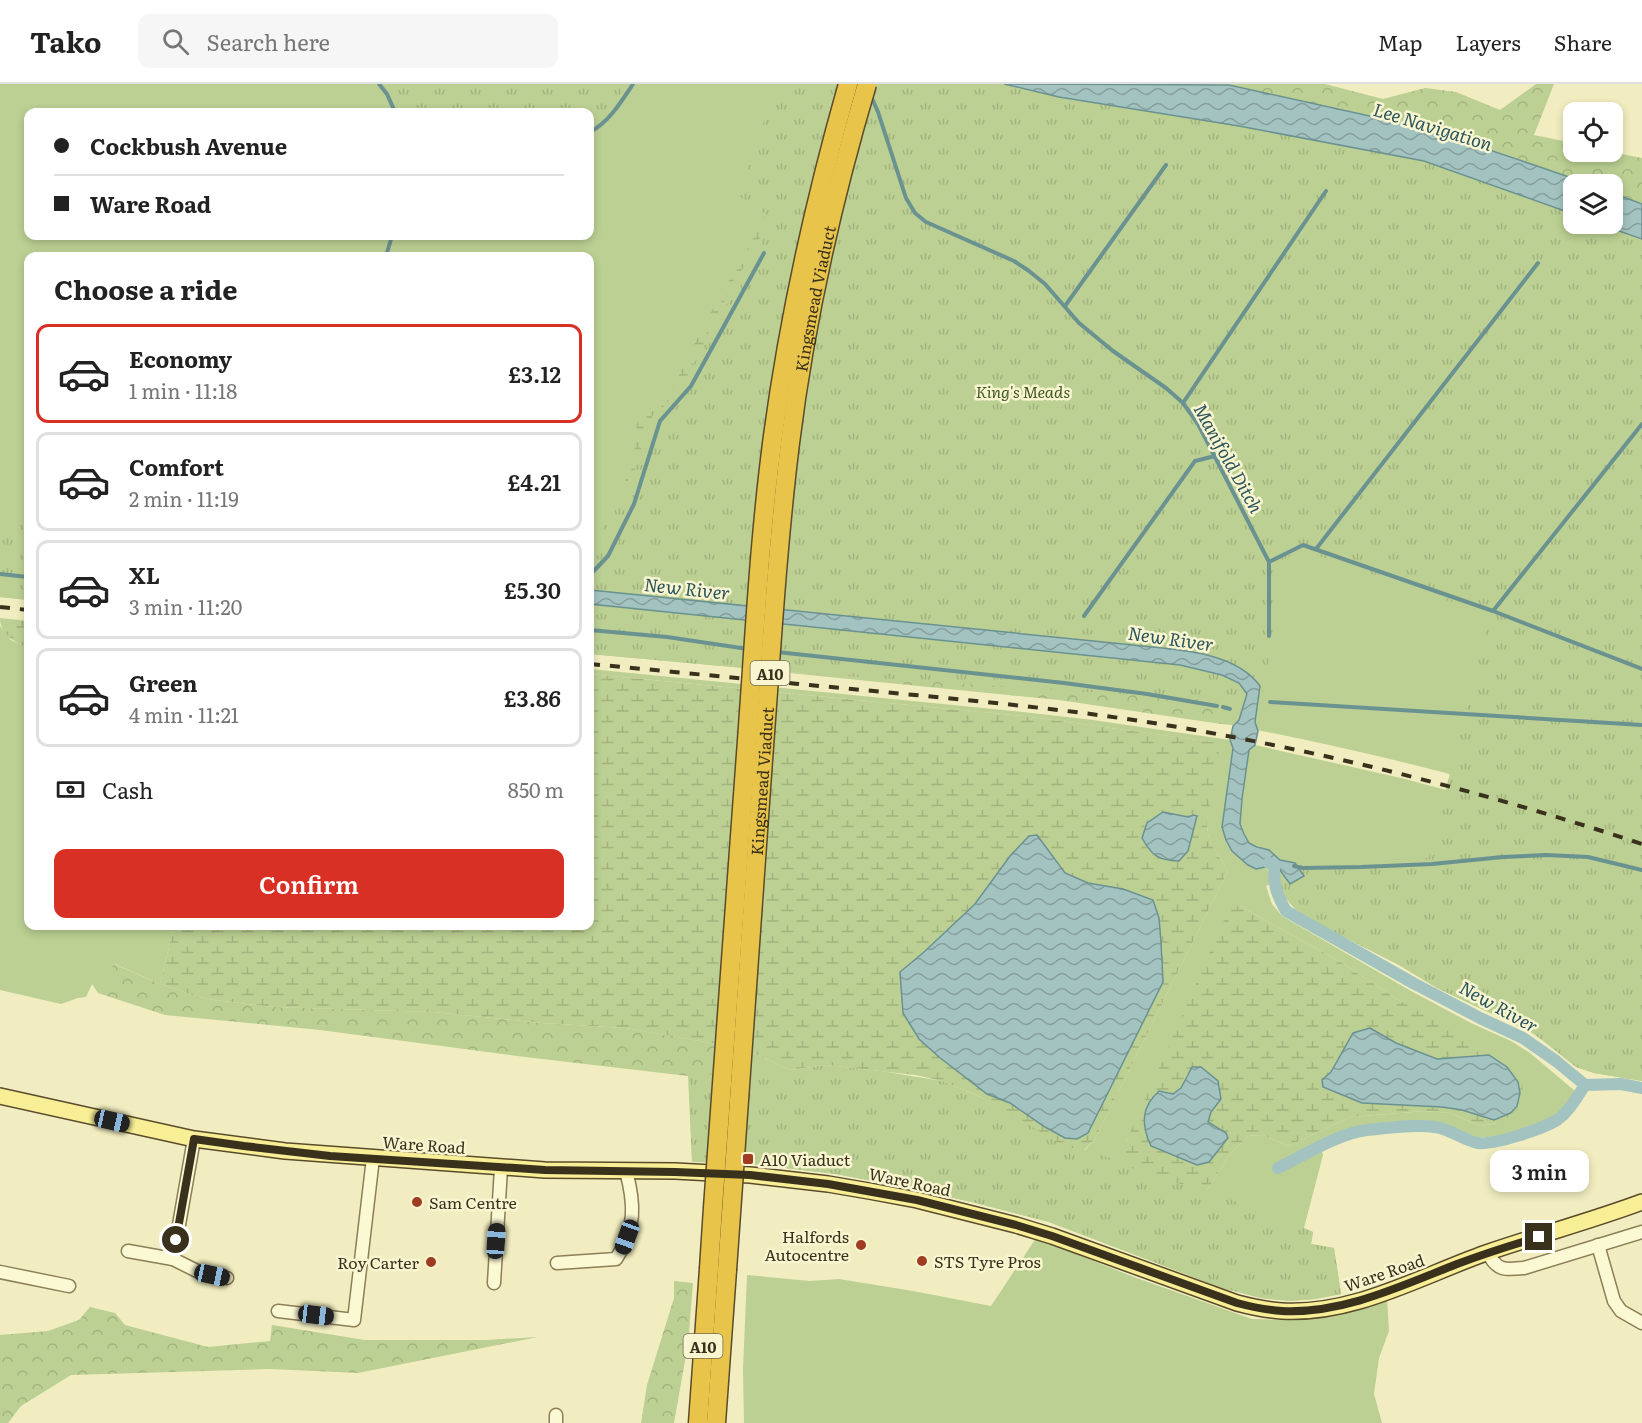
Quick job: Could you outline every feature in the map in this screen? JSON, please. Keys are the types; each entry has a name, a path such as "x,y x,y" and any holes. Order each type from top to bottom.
{"highway":[{"name":"Kingsmead Viaduct","path":"718,1270 728,985 772,440 794,302 810,225 848,84"},
{"name":"Kingsmead Viaduct","path":"718,1270 745,997 790,442 812,305 828,228 846,153 867,84"},
{"name":"A10","path":"698,1423 701,1368 718,1270"},
{"name":"A10","path":"716,1423 718,1270"},
{"path":"691,1423 701,1368"}],"main road":[{"name":"Ware Road","path":"0,1096 194,1139 285,1151 501,1168 750,1175 828,1184 917,1200 996,1219 1052,1236 1237,1303 1282,1311 1349,1304 1488,1253 1642,1202"}],"street":[{"path":"173,1259 194,1139"},
{"path":"278,1311 354,1320 373,1158"},
{"path":"494,1283 501,1168"},
{"path":"557,1263 615,1258 622,1249 631,1225 633,1210 632,1191 626,1171"},
{"path":"1488,1253 1494,1264 1505,1270 1524,1268 1642,1232"},
{"path":"1598,1245 1614,1301 1622,1311 1642,1323"},
{"path":"128,1251 173,1259 197,1271 227,1278"},
{"path":"0,1272 69,1286"}],"green space":[{"name":"King's Meads","path":"0,84 1004,84 1563,212 1563,234 1623,232 1642,239 1476,781 1354,751 1221,724 1226,712 594,654 594,252 24,252 24,600 0,597"},
{"path":"386,84 625,84 611,107 594,122 594,108 400,108"},
{"name":"King's Meads","path":"776,84 1004,84 1059,97 1239,126 1424,161 1563,210 1563,234 1623,232 1642,239 1642,1081 1594,1073 1576,1067 1531,1032 1437,988 1295,909 1284,896 1277,881 1279,860 1295,863 1429,858 1489,615 1302,550 1275,564 1273,635 1263,693 1242,702 798,673 594,654 594,543 774,220 739,196"},
{"path":"1148,84 1325,84 1383,99 1425,88 1456,92 1500,110 1536,84 1554,84 1534,135 1563,141 1563,162 1623,162 1623,154 1642,158 1642,204 1623,197 1623,174 1563,175 1424,128 1229,85"},
{"path":"768,205 776,205 721,307 690,372 681,387 653,415 647,427 630,490 594,546 594,536 613,511 621,495 635,447 638,421 643,413 674,385 701,330 759,228"},
{"path":"0,513 24,522 24,600 0,597"},
{"path":"0,618 24,621 24,646 5,633"},
{"path":"0,626 11,640 24,646 24,930 173,930 160,984 115,964 98,993 92,984 86,997 61,1004 0,990"},
{"path":"594,669 1023,712 1230,740 1233,748 1222,827 1232,851 1256,869 1266,866 1272,883 1266,886 1272,904 1282,916 1411,991 1511,1041 1530,1053 1575,1091 1564,1107 1552,1117 1528,1128 1495,1137 1477,1137 1435,1122 1352,1129 1319,1143 1323,1155 1304,1228 1313,1232 1311,1244 1334,1248 1341,1294 1290,1301 1261,1298 1222,1288 1049,1222 976,1203 836,1174 742,1163 751,1052 790,1070 942,1081 996,1104 1085,1150 1095,1139 1228,871 1208,834 1212,742 1024,716 594,674","holes":["1240,906 1342,963 1400,1001 1497,1123 1481,1126 1450,1113 1424,1111 1351,1117 1288,1146 1263,1135 1248,1136 1231,1153 1207,1190 1126,1142"]},
{"path":"779,672 1232,700 1221,724 1059,700"},
{"path":"594,674 1024,716 1213,742 1219,753 1207,819 1208,834 1228,871 1095,1139 1084,1150 1064,1147 996,1104 942,1081 915,1075 826,1065 790,1070 751,1052 625,1028 542,1023 433,1012 274,1007 206,999 160,984 173,930 594,930","holes":["1163,812 1188,817 1194,815 1142,838","1050,852 1065,873 1088,883 1123,889 1159,918 1163,983 1088,1132 1077,1139 1065,1138 1010,1103 987,1094 919,1039 901,972 975,904 1010,856"]},
{"path":"1255,745 1405,779 1491,802 1642,1081 1594,1073 1576,1067 1531,1032 1437,988 1295,909 1284,896 1276,881 1278,873 1295,863 1279,860 1269,850 1249,843 1240,824 1249,750"},
{"path":"1240,906 1342,963 1400,1001 1499,1056 1515,1070 1522,1083 1523,1098 1516,1113 1496,1123 1481,1126 1450,1113 1424,1111 1351,1117 1288,1146 1263,1135 1248,1136 1231,1153 1207,1190 1141,1175 1124,1162 1126,1142 1228,911 1232,907","holes":["1370,1028 1396,1043 1438,1059 1489,1055 1494,1120 1462,1110 1442,1107 1362,1103 1323,1087 1322,1080 1331,1072 1353,1033","1187,1074 1221,1099 1211,1112 1208,1122 1226,1133 1150,1099 1159,1091 1173,1095 1181,1088"]},
{"path":"114,964 160,984 206,999 274,1007 433,1012 542,1023 626,1028 716,1044 703,1162 692,1162 688,1076 320,1030 165,1015 98,993"},
{"path":"826,1065 942,1081 996,1104 1064,1147 1084,1150 1124,1162 1141,1175 1207,1190 1313,1232 1311,1244 1334,1248 1341,1294 1290,1301 1261,1298 1222,1288 1049,1222 976,1203 836,1174 742,1163 692,1162 689,1076 790,1070"},
{"path":"1036,1238 1134,1277 1252,1319 1297,1320 1354,1310 1387,1299 1389,1331 1379,1358 1374,1394 1382,1423 744,1423 743,1369 747,1275 810,1281 839,1279 991,1306"},
{"path":"674,1281 693,1283 688,1344 674,1423 641,1423 647,1385 674,1298"},
{"path":"90,1307 115,1313 125,1325 208,1347 270,1341 272,1325 365,1340 485,1340 538,1337 358,1373 270,1369 71,1375 21,1406 8,1423 0,1423 0,1335 48,1331 79,1320"}],"water":[{"path":"1004,84 1229,85 1424,128 1563,175 1563,210 1424,161 1239,126 1059,97"},
{"path":"1623,197 1642,204 1642,239 1623,232"},
{"path":"594,590 1166,648 1202,654 1235,665 1249,674 1260,686 1255,722 1258,731 1255,745 1249,750 1240,824 1249,843 1269,850 1280,860 1295,863 1304,876 1290,884 1277,866 1278,873 1272,874 1270,866 1256,869 1248,865 1232,851 1222,827 1233,748 1230,740 1233,726 1239,720 1247,694 1239,683 1222,675 1180,665 594,604"},
{"path":"1163,812 1188,817 1197,816 1188,851 1179,861 1156,856 1142,838 1147,823"},
{"path":"1037,835 1065,873 1088,883 1123,889 1153,900 1159,918 1163,982 1088,1133 1077,1139 1065,1138 1010,1103 987,1094 919,1039 903,1013 900,972 975,904 1010,856 1029,836"},
{"path":"1370,1028 1396,1043 1437,1059 1489,1055 1507,1067 1518,1082 1520,1093 1517,1106 1511,1113 1494,1120 1462,1110 1442,1107 1362,1103 1323,1087 1322,1080 1331,1072 1353,1033"},
{"path":"1192,1067 1201,1067 1218,1081 1221,1099 1211,1112 1208,1122 1226,1133 1228,1138 1209,1162 1197,1165 1151,1146 1144,1124 1146,1110 1153,1097 1159,1091 1173,1094 1181,1088"}],"waterway":[{"path":"379,84 393,108"},
{"path":"594,130 609,117 633,84"},
{"name":"Manifold Ditch","path":"871,96 906,198 915,213 926,222 1014,261 1029,271 1045,284 1079,323 1183,403 1198,424 1269,562 1303,545 1493,611 1642,669"},
{"path":"1065,306 1166,165"},
{"path":"1183,403 1326,191"},
{"path":"387,252 391,240"},
{"path":"594,571 608,556 634,504 660,421 691,386 764,253"},
{"path":"1316,549 1538,263"},
{"path":"1493,611 1642,424"},
{"path":"1084,616 1195,461 1215,456"},
{"path":"1269,562 1269,636"},
{"path":"0,574 24,577"},
{"path":"594,630 667,637 748,649"},
{"path":"777,652 1064,683 1217,706"},
{"path":"1270,702 1642,725"},
{"path":"1223,707 1230,709"},
{"path":"1294,866 1303,868 1432,864 1546,855 1588,857 1642,870"},
{"name":"New River","path":"1269,863 1274,866 1276,890 1286,911 1413,983 1523,1038 1585,1085 1621,1084 1642,1088"},
{"name":"New River","path":"1278,1168 1333,1140 1367,1130 1427,1126 1441,1128 1478,1143 1507,1139 1557,1120 1569,1109 1585,1085"}],"railway":[{"path":"0,607 24,610"},
{"path":"594,664 999,703 1189,729 1304,751 1418,778 1530,809 1642,844"}],"place":[{"name":"A10 Viaduct","path":"748,1159"},
{"name":"Sam Centre","path":"417,1202"},
{"name":"Halfords Autocentre","path":"861,1245"},
{"name":"STS Tyre Pros","path":"922,1261"},
{"name":"Roy Carter","path":"431,1262"}],"route":[{"path":"176,1240 194,1139 330,1156 545,1170 750,1175 828,1184 917,1200 1016,1225 1237,1303 1282,1311 1349,1304 1488,1253 1539,1237"}],"water label":[{"name":"Lee Navigation","path":"1433,126"}]}
